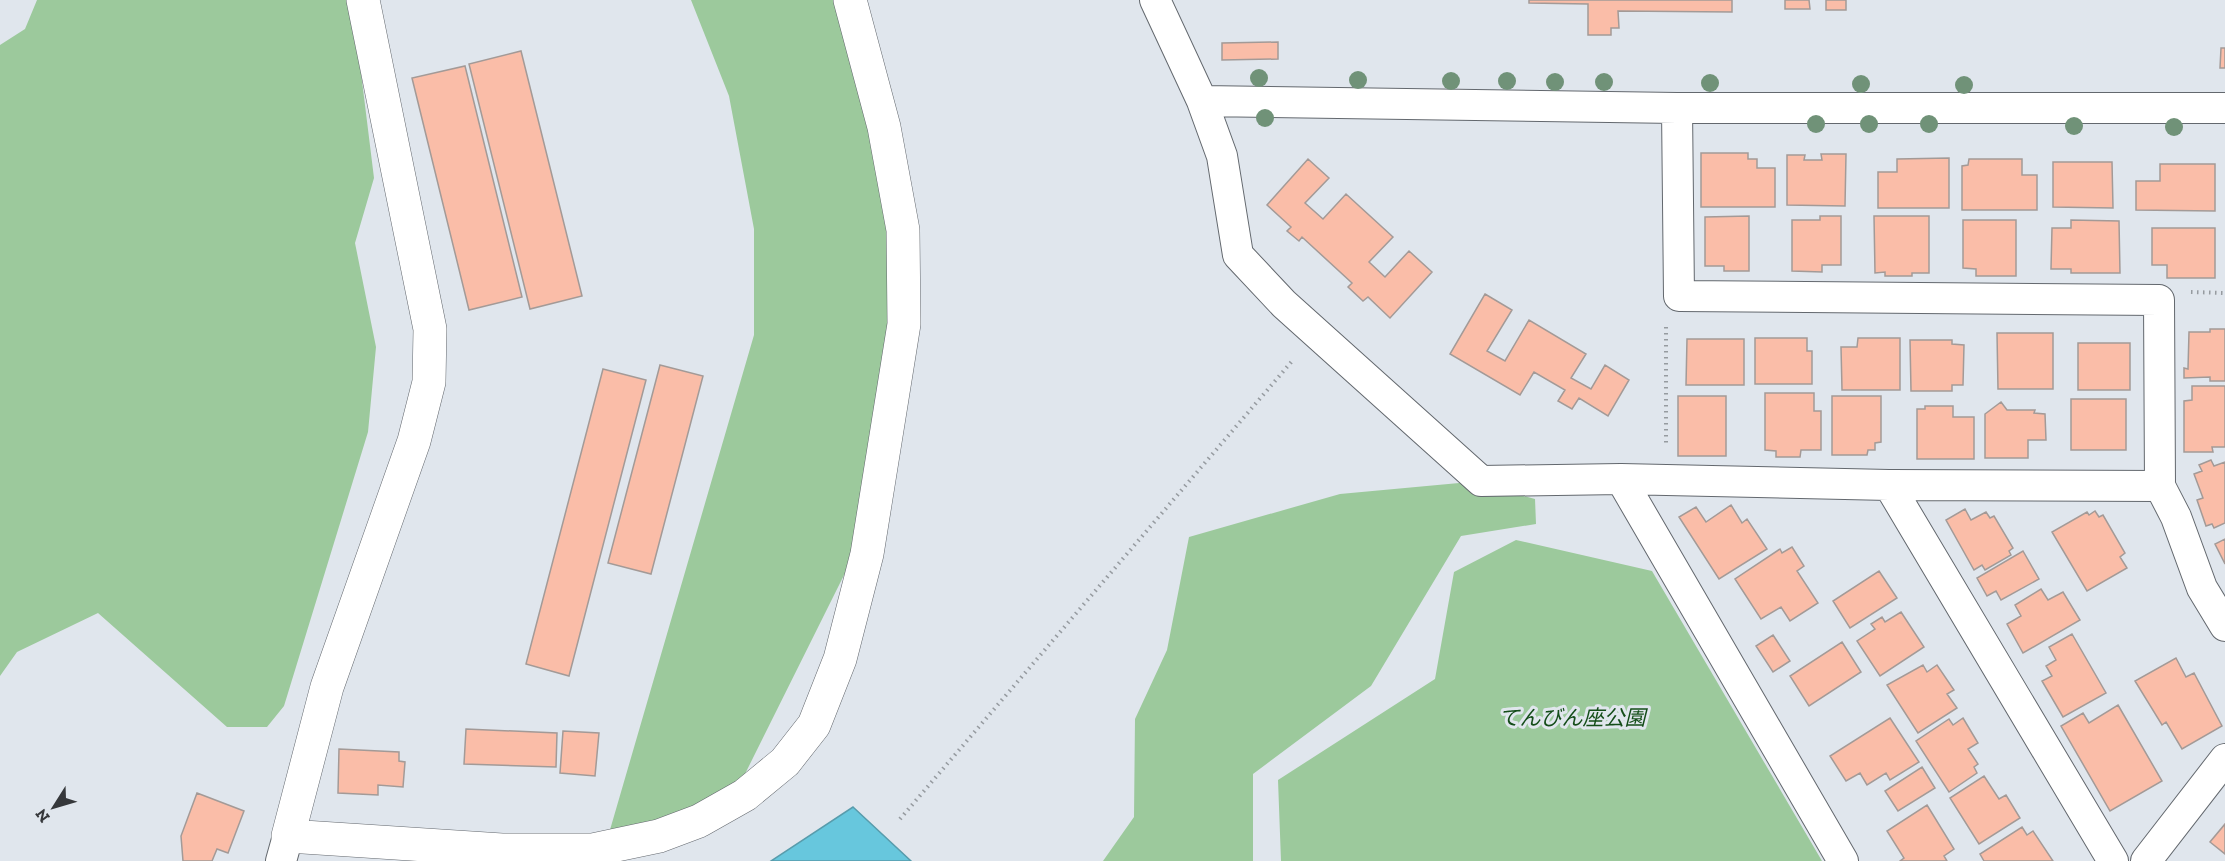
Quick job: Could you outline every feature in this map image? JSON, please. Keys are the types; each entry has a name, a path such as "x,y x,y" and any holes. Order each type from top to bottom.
{"street":[{"path":"363,0 430,329 429,382 414,441 327,687 284,848 593,850 659,836 699,821 745,795 785,762 814,725 840,659 867,554 904,324 903,230 884,127 850,0"},
{"path":"1155,0 1202,101 1222,156 1238,255 1284,304 1481,481 1621,479 1889,485 2160,486"},
{"path":"1202,101 1677,108 2225,108"},
{"path":"1677,108 1678,296 2159,300 2160,486 2176,517 2202,588 2225,626"},
{"path":"1621,479 1843,861"},
{"path":"1889,485 2113,861"},
{"path":"2146,861 2225,759"}],"path":[{"path":"1667,481 1666,321 1678,296"},
{"path":"900,819 1316,333"}],"green space":[{"path":"37,0 352,0 374,178 355,243 376,347 368,432 284,706 267,727 227,727 98,613 17,652 0,676 0,45 25,29"},
{"path":"691,0 837,0 896,176 892,370 855,553 740,784 605,847 754,335 754,229 729,96"},
{"path":"1470,482 1535,499 1536,524 1461,536 1371,686 1253,774 1253,861 1103,861 1134,817 1135,719 1167,650 1189,537 1340,494"},
{"name":"てんびん座公園","path":"1516,540 1652,571 1822,861 1281,861 1278,780 1435,679 1454,572"}],"water":[{"path":"853,807 911,861 771,861"}],"building":[{"path":"1529,0 1732,0 1732,12 1618,11 1619,28 1611,28 1611,35 1588,35 1588,4 1529,3"},
{"path":"1785,0 1809,0 1810,9 1785,9"},
{"path":"1826,0 1846,0 1846,10 1826,10"},
{"path":"1278,42 1278,59 1222,60 1222,43"},
{"path":"2221,48 2225,48 2225,68 2220,68"},
{"path":"521,51 582,296 530,309 469,64"},
{"path":"465,66 522,297 469,310 412,78"},
{"path":"1701,153 1748,153 1748,159 1757,159 1757,168 1775,168 1775,207 1701,207"},
{"path":"1821,154 1846,154 1845,206 1787,205 1787,155 1805,155 1804,160 1822,160"},
{"path":"1949,158 1949,208 1878,208 1878,172 1897,172 1897,159"},
{"path":"1308,159 1329,178 1305,203 1323,219 1346,194 1393,237 1369,262 1385,277 1409,251 1432,272 1390,318 1368,297 1363,301 1348,287 1352,283 1302,237 1299,241 1287,231 1291,227 1267,205"},
{"path":"1969,159 2022,159 2022,175 2037,175 2037,210 1962,210 1962,166 1968,165"},
{"path":"2053,162 2112,162 2113,208 2053,207"},
{"path":"2160,164 2215,164 2215,211 2136,210 2136,181 2160,181"},
{"path":"1749,216 1749,271 1724,271 1724,266 1705,266 1705,217"},
{"path":"1820,216 1841,216 1841,265 1822,265 1822,272 1792,271 1792,220 1820,220"},
{"path":"1874,216 1929,216 1929,273 1912,273 1912,276 1885,276 1885,272 1875,273"},
{"path":"1963,220 2016,220 2016,276 1976,276 1976,269 1963,268"},
{"path":"2071,220 2119,221 2120,273 2071,273 2071,269 2051,269 2052,228 2071,228"},
{"path":"2152,228 2215,228 2215,278 2167,278 2167,265 2152,265"},
{"path":"1485,294 1512,310 1487,351 1505,361 1529,320 1586,354 1571,378 1591,389 1605,365 1629,380 1608,416 1579,398 1572,409 1558,401 1565,390 1534,372 1520,395 1450,354"},
{"path":"2210,329 2225,329 2225,381 2210,381 2210,377 2184,378 2184,368 2188,369 2189,332 2210,332"},
{"path":"1997,333 2053,333 2053,389 1998,389"},
{"path":"1755,338 1807,338 1807,351 1812,351 1812,384 1755,384"},
{"path":"1858,338 1900,338 1900,390 1842,390 1841,347 1857,347"},
{"path":"1687,339 1744,339 1744,385 1686,385"},
{"path":"1910,340 1952,340 1952,344 1964,345 1963,385 1952,385 1952,391 1911,391"},
{"path":"2078,343 2130,343 2130,390 2078,390"},
{"path":"660,365 703,376 651,574 608,563"},
{"path":"603,369 646,380 569,676 526,664"},
{"path":"2192,386 2225,386 2225,447 2212,447 2213,452 2184,452 2184,401 2192,400"},
{"path":"1765,393 1814,393 1814,411 1821,411 1821,450 1801,450 1800,457 1776,457 1776,451 1765,450"},
{"path":"1678,396 1726,396 1726,456 1678,456"},
{"path":"1832,396 1881,396 1881,442 1875,443 1875,450 1868,450 1867,455 1832,455"},
{"path":"2071,399 2126,399 2126,450 2071,450"},
{"path":"2001,402 2007,410 2035,410 2034,413 2045,414 2046,440 2028,440 2028,458 1985,458 1985,414"},
{"path":"1925,406 1953,406 1953,417 1974,417 1974,459 1917,459 1917,409 1925,409"},
{"path":"2211,460 2214,466 2225,462 2225,523 2214,528 2212,524 2206,526 2197,500 2203,498 2194,474 2202,471 2199,465"},
{"path":"1731,505 1742,523 1747,519 1767,549 1719,579 1679,517 1696,507 1706,522"},
{"path":"1965,509 1971,520 1986,512 1990,518 1994,516 2013,548 2009,551 2011,555 1985,570 1982,565 1974,570 1946,520"},
{"path":"2095,511 2099,517 2103,515 2125,553 2120,557 2127,568 2087,591 2052,532 2087,512 2089,515"},
{"path":"2225,539 2225,564 2215,544"},
{"path":"1792,547 1804,566 1797,571 1818,603 1790,621 1781,607 1761,619 1735,579 1780,549 1782,553"},
{"path":"2023,551 2039,579 2001,600 1996,591 1987,596 1977,578"},
{"path":"1879,571 1897,598 1850,628 1833,601"},
{"path":"2041,589 2048,600 2063,592 2080,620 2023,653 2007,624 2021,616 2015,605"},
{"path":"1901,612 1924,647 1880,676 1857,641 1875,629 1871,624 1882,617 1885,622"},
{"path":"2072,634 2106,693 2063,717 2042,681 2052,676 2046,666 2056,660 2049,647"},
{"path":"1773,635 1790,661 1773,672 1756,646"},
{"path":"1842,642 1861,672 1809,706 1790,676"},
{"path":"2176,658 2186,677 2194,673 2222,726 2182,749 2166,722 2162,725 2135,681"},
{"path":"1923,665 1927,672 1937,665 1954,690 1947,694 1957,708 1918,733 1887,685"},
{"path":"2118,705 2162,781 2110,811 2061,726 2083,713 2089,723"},
{"path":"1890,718 1919,762 1890,780 1886,773 1867,785 1860,773 1846,781 1830,756"},
{"path":"1963,718 1978,743 1968,749 1978,764 1974,767 1977,773 1949,792 1916,741 1949,719 1953,725"},
{"path":"466,729 557,733 556,767 464,764"},
{"path":"563,731 599,733 595,776 560,773"},
{"path":"339,749 399,752 399,761 405,762 403,787 378,785 378,795 338,793"},
{"path":"1922,767 1935,788 1898,811 1885,791"},
{"path":"1984,776 1999,799 2006,795 2020,818 1979,844 1950,798"},
{"path":"197,793 244,811 228,853 217,849 212,861 183,861 181,836"},
{"path":"1927,805 1954,849 1944,856 1947,861 1900,861 1904,858 1887,831"},
{"path":"2225,824 2225,854 2210,842"},
{"path":"2022,827 2027,835 2033,831 2053,861 1984,861 1980,854"}]}
